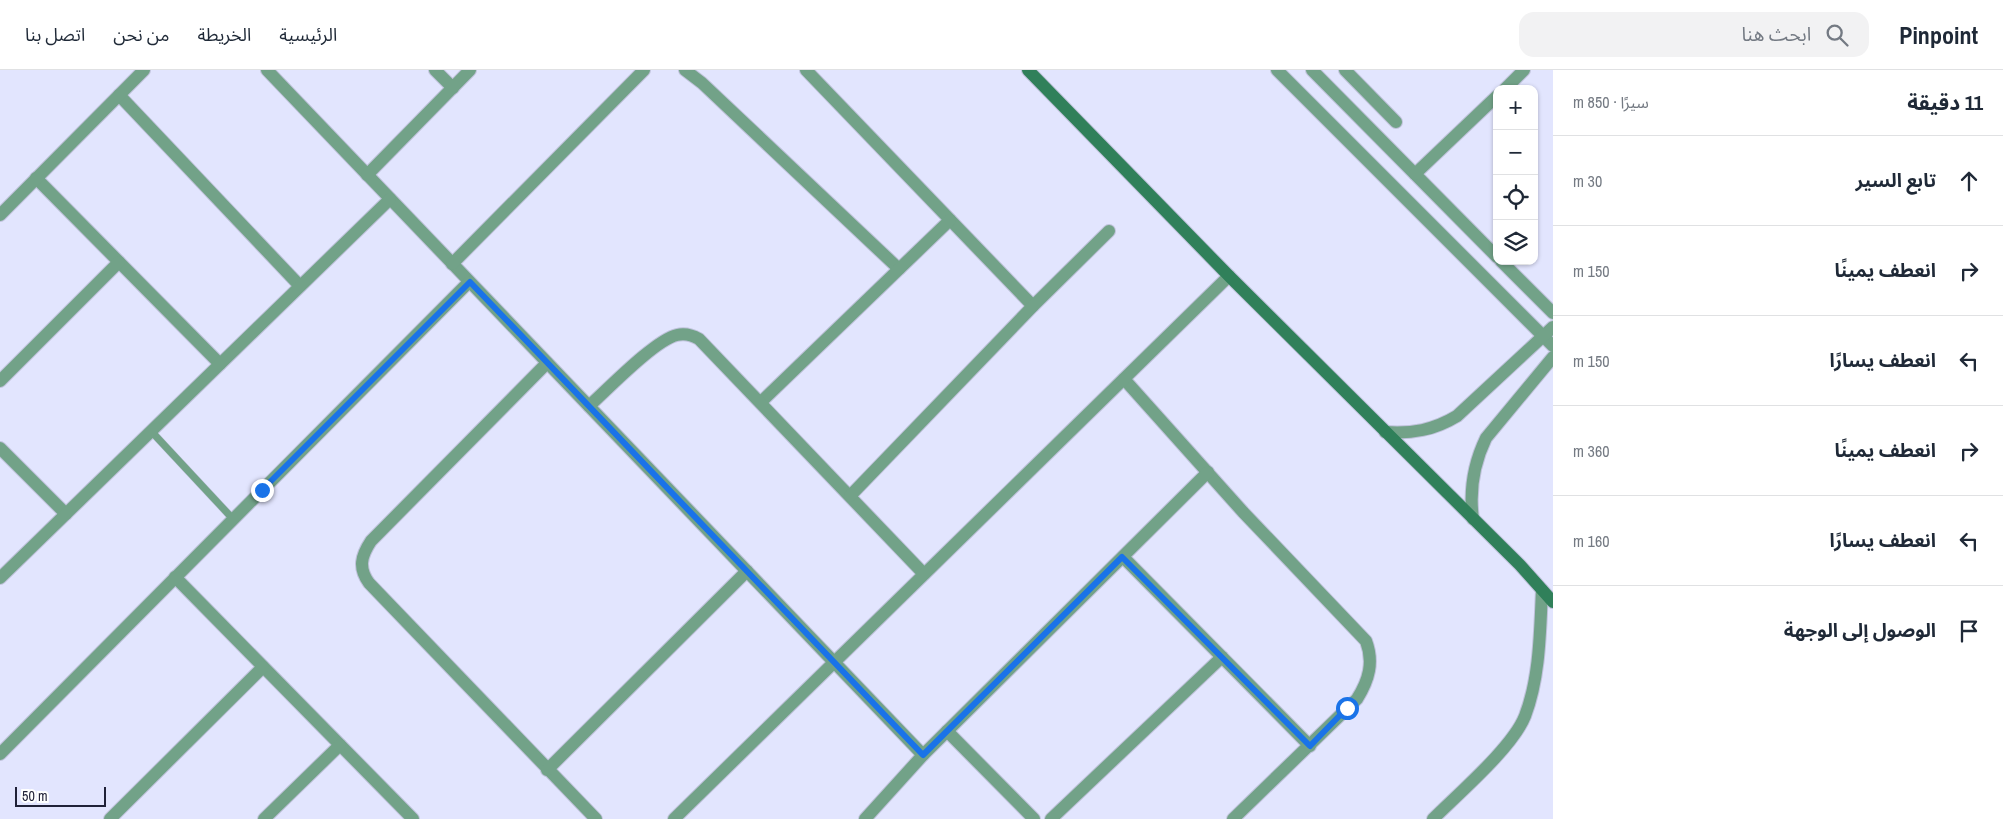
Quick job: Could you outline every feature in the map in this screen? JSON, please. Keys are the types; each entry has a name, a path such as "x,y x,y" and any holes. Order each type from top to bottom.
{"street":[{"path":"0,215 144,70"},
{"path":"267,70 923,755"},
{"path":"435,70 453,88"},
{"path":"367,174 470,70"},
{"path":"452,264 644,70"},
{"path":"685,70 702,83 899,269"},
{"path":"806,70 1033,306"},
{"path":"1028,70 1229,276 1473,519 1553,602"},
{"path":"1277,70 1548,332 1553,346"},
{"path":"1312,70 1493,253"},
{"path":"1344,70 1396,122"},
{"path":"1509,85 1524,70"},
{"path":"119,95 300,286"},
{"path":"1415,174 1493,100"},
{"path":"36,178 220,364"},
{"path":"0,578 390,198"},
{"path":"761,402 950,220"},
{"path":"850,496 1033,306 1109,231"},
{"path":"0,381 120,262"},
{"path":"1505,265 1553,313"},
{"path":"674,819 1229,276"},
{"path":"0,754 470,282"},
{"path":"1385,432 1419,431 1439,426 1465,410 1548,332"},
{"path":"589,406 656,346 671,337 683,334 694,336 704,342 924,574"},
{"path":"1473,519 1471,505 1472,477 1486,438 1553,357"},
{"path":"547,362 371,541 364,552 361,565 363,575 369,583 596,819"},
{"path":"1124,379 1366,641 1370,652 1369,675 1357,699 1234,819"},
{"path":"0,448 66,514"},
{"path":"866,819 923,755 1208,472"},
{"path":"1122,557 1310,746"},
{"path":"548,770 747,571"},
{"path":"175,577 413,819"},
{"path":"1433,819 1506,746 1525,718 1532,692 1540,631 1542,590"},
{"path":"1051,819 1222,658"},
{"path":"110,819 264,667"},
{"path":"947,731 1034,819"},
{"path":"264,819 340,745"}],"lane":[{"path":"151,431 234,519"}],"route":[{"path":"262,490 470,282 923,755 1122,557 1310,746 1347,708"}]}
